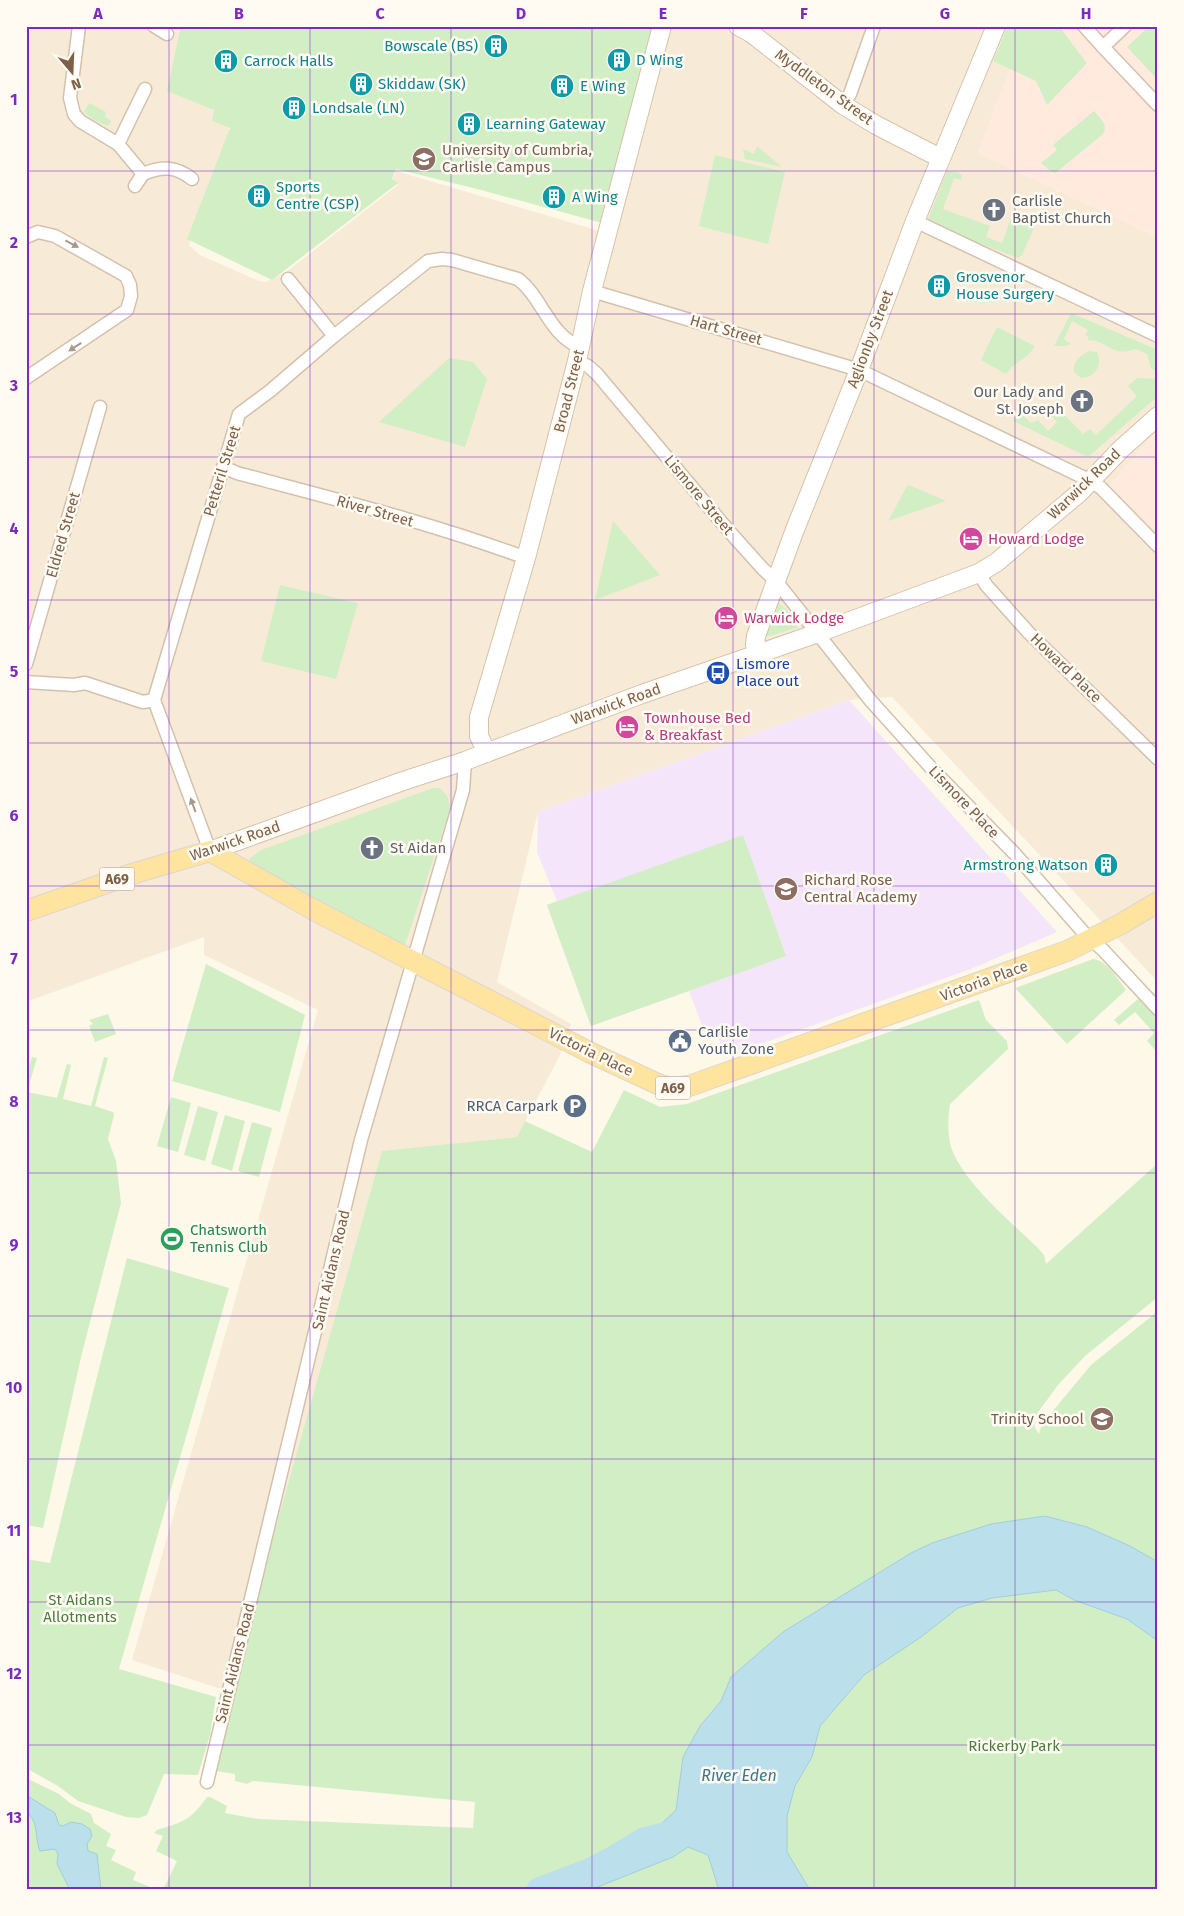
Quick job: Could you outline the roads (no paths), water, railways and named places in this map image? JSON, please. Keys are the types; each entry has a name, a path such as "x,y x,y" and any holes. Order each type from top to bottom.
{"main road":[{"name":"Victoria Place","path":"210,851 314,910 414,963 604,1059 660,1085 673,1088 689,1086 884,1018 1066,951 1158,902"},
{"name":"Warwick Road","path":"26,911 134,873 210,851"}],"street":[{"path":"79,26 70,98 74,114 80,121 118,144 143,174"},
{"path":"154,26 167,34"},
{"name":"Broad Street","path":"487,753 478,736 479,716 526,558 578,354 592,291 662,26"},
{"path":"844,105 850,94 874,26"},
{"name":"Aglionby Street","path":"758,654 755,645 756,636 776,581 859,370 915,220 996,26"},
{"path":"1084,26 1158,105"},
{"path":"1103,46 1125,26"},
{"name":"Myddleton Street","path":"747,29 844,105 876,125 940,158"},
{"path":"118,144 145,89"},
{"path":"135,186 143,174 167,167 177,169 192,179"},
{"path":"915,220 1158,336"},
{"path":"26,237 38,232 55,236 77,247 126,276 130,285 131,296 127,310 26,378"},
{"name":"Petteril Street","path":"154,700 239,414 270,391 334,336 420,266 428,261 442,259 518,279 524,283 544,312 572,344 578,354"},
{"path":"288,279 334,336"},
{"name":"Hart Street","path":"592,291 859,370 1091,481 1101,488 1156,542"},
{"name":"Lismore Street","path":"578,354 728,530 776,581 818,633"},
{"name":"Eldred Street","path":"26,664 100,407"},
{"name":"Warwick Road","path":"210,851 403,781 465,761 642,694 818,633 979,573 997,562 1091,481 1121,448 1158,416"},
{"name":"River Street","path":"223,467 237,473 353,504 453,534 526,558"},
{"name":"Howard Place","path":"979,573 986,585 1029,633 1158,759"},
{"name":"Lismore Place","path":"818,633 871,701 933,770 1014,853 1091,939 1158,1009"},
{"path":"26,682 74,685 85,683 143,702 154,700 210,851"},
{"name":"Saint Aidans Road","path":"207,1782 361,1140 463,790 465,761"}],"water":[{"name":"River Eden","path":"1045,1516 1087,1527 1130,1546 1158,1562 1158,1641 1127,1619 1074,1600 1056,1590 992,1598 958,1608 921,1637 864,1675 820,1726 812,1757 795,1786 787,1816 787,1852 810,1890 719,1890 708,1855 688,1847 673,1857 590,1890 539,1890 589,1871 614,1858 644,1840 676,1810 683,1757 700,1726 721,1701 731,1677 783,1632 911,1553 932,1543 991,1524"},
{"path":"26,1795 55,1813 59,1825 63,1826 71,1822 82,1824 90,1829 92,1836 87,1844 88,1851 97,1854 101,1890 70,1890 57,1864 58,1854 55,1849 40,1851 35,1825 26,1812"}],"waterway":[{"path":"539,1890 589,1871 644,1840 674,1832"}],"place":[{"name":"Bowscale (BS)","path":"496,46"},
{"name":"D Wing","path":"619,60"},
{"name":"Carrock Halls","path":"226,61"},
{"name":"Skiddaw (SK)","path":"361,84"},
{"name":"E Wing","path":"562,86"},
{"name":"Londsale (LN)","path":"294,108"},
{"name":"Learning Gateway","path":"469,124"},
{"name":"University of Cumbria, Carlisle Campus","path":"424,159"},
{"name":"Sports Centre (CSP)","path":"259,196"},
{"name":"A Wing","path":"554,197"},
{"name":"Carlisle Baptist Church","path":"994,210"},
{"name":"Grosvenor House Surgery","path":"939,286"},
{"name":"Our Lady and St. Joseph","path":"1082,401"},
{"name":"Howard Lodge","path":"971,539"},
{"name":"Warwick Lodge","path":"726,618"},
{"name":"Lismore Place out","path":"718,673"},
{"name":"Townhouse Bed & Breakfast","path":"627,727"},
{"name":"St Aidan","path":"372,848"},
{"name":"Armstrong Watson","path":"1106,865"},
{"name":"Richard Rose Central Academy","path":"786,889"},
{"name":"Carlisle Youth Zone","path":"680,1041"},
{"name":"RRCA Carpark","path":"575,1106"},
{"name":"Chatsworth Tennis Club","path":"172,1239"},
{"name":"Trinity School","path":"1102,1419"}],"park label":[{"name":"St Aidans Allotments","path":"80,1608"},
{"name":"Rickerby Park","path":"1014,1746"}]}
